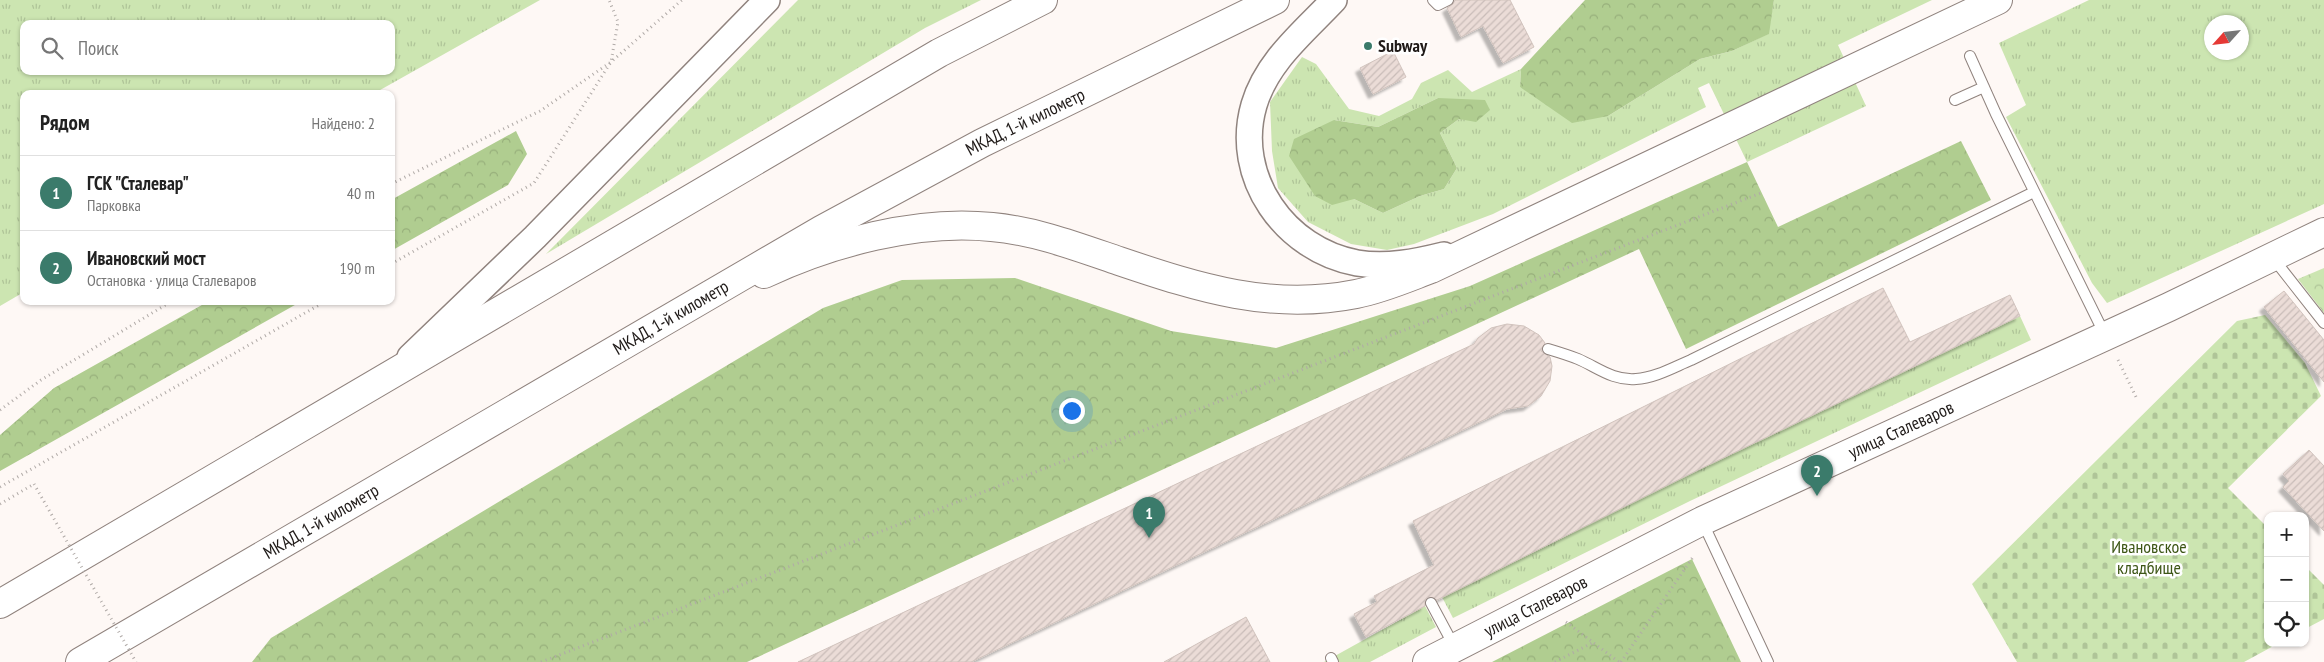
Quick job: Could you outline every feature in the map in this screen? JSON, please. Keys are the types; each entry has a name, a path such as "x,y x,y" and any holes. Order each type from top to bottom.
{"main road":[{"path":"0,604 939,53 1043,0"},
{"name":"МКАД, 1-й километр","path":"80,662 821,230 982,143 1275,0"},
{"path":"674,315 788,263 845,244 916,229 960,225 992,227 1031,234 1072,245 1186,284 1231,295 1275,300 1317,300 1356,294 1391,284 1431,269 1484,242 1998,0"},
{"name":"улица Сталеваров","path":"1427,662 1702,520 2110,344 2272,257 2324,232"}],"street":[{"path":"392,373 535,237 767,0"},
{"path":"1334,0 1286,48 1269,71 1254,103 1249,140 1251,160 1261,192 1279,218 1300,238 1329,254 1358,263 1388,264 1421,261 1484,242"},
{"path":"1966,15 1990,0"}],"lane":[{"path":"1433,0 1438,5 1448,0"},
{"path":"1970,56 2034,192 2110,344"},
{"path":"1955,100 1984,87"},
{"path":"1548,349 1578,359 1604,374 1619,378 1636,380 1656,375 1700,356 2034,192"},
{"path":"2272,257 2324,323"},
{"path":"1702,520 1768,662"},
{"path":"1431,603 1455,647"}],"path":[{"path":"395,262 534,183 611,62 618,22 609,0"},
{"path":"395,182 540,111 611,62 682,0"},
{"path":"541,662 1761,193"},
{"path":"0,410 41,380 165,305"},
{"path":"0,487 319,305"},
{"path":"2110,344 2137,399"},
{"path":"0,504 34,484 136,662"},
{"path":"1561,618 1620,662 1693,556"},
{"path":"1555,662 1594,642"}],"green space":[{"path":"0,0 540,0 380,90 20,90 20,294 0,306"},
{"path":"798,0 981,0 925,28 546,254"},
{"path":"1585,0 1774,0 1769,34 1732,51 1700,59 1608,116 1572,123 1520,87 1521,69"},
{"path":"1774,0 1932,0 1838,45 1866,106 1747,162 1709,83 1698,88 1706,107 1493,214 1414,244 1387,250 1351,244 1308,222 1278,188 1272,151 1270,102 1302,57 1316,64 1349,109 1379,116 1412,99 1421,83 1448,70 1472,92 1521,69 1520,87 1608,116 1700,59 1732,51 1768,34","holes":["1438,98 1459,119 1440,133 1457,168 1444,189 1420,196 1383,213 1354,199 1334,120 1378,127"]},
{"path":"2089,0 2324,0 2324,204 2107,303 2092,283 2006,117 2026,105 1999,43"},
{"path":"1438,98 1485,100 1490,110 1476,122 1459,119 1440,133 1457,168 1444,189 1420,196 1383,213 1354,199 1332,205 1315,196 1289,156 1294,139 1334,120 1378,127"},
{"path":"516,131 527,154 508,185 395,249 395,198"},
{"path":"1961,141 1991,200 1686,349 1639,249 747,662 252,662 271,638 823,308 902,280 1015,278 1171,331 1276,348 1470,286 1747,162 1778,227"},
{"path":"2324,268 2324,313 2298,279"},
{"path":"202,305 295,305 0,471 0,435 54,388"},
{"name":"Ивановское кладбище","path":"2265,315 2305,363 2321,396 2228,488 2264,524 2264,647 2272,647 2244,662 2017,662 1972,584 2237,321"},
{"path":"2020,316 2031,340 1690,501 1453,618 1442,597 1698,470"},
{"path":"1692,559 1741,662 1492,662"},
{"path":"2309,570 2324,585 2324,619 2309,627"},
{"path":"1425,606 1436,627 1370,662 1324,662"}],"building":[{"path":"1455,0 1510,0 1534,47 1503,63 1483,26 1461,37 1447,8"},
{"path":"1393,51 1406,77 1373,94 1360,68"},
{"path":"1883,288 1910,342 2010,295 2020,316 1698,470 1437,600 1428,597 1425,600 1425,606 1366,637 1354,614 1377,602 1374,596 1434,565 1413,521"},
{"path":"2284,291 2324,340 2324,382 2264,307"},
{"path":"1507,324 1524,326 1539,335 1545,343 1541,351 1550,357 1552,366 1550,381 1541,396 1528,406 1507,409 971,662 798,662 1474,344 1478,338 1491,328"},
{"path":"2309,450 2324,466 2324,531 2309,515 2309,512 2306,512 2283,487 2289,481 2283,474"},
{"path":"1246,617 1270,662 1164,662"}],"place":[{"name":"Subway","path":"1368,46"},
{"name":"Ивановский мост","path":"1817,496"},
{"name":"ГСК \"Сталевар\"","path":"1149,538"}]}
